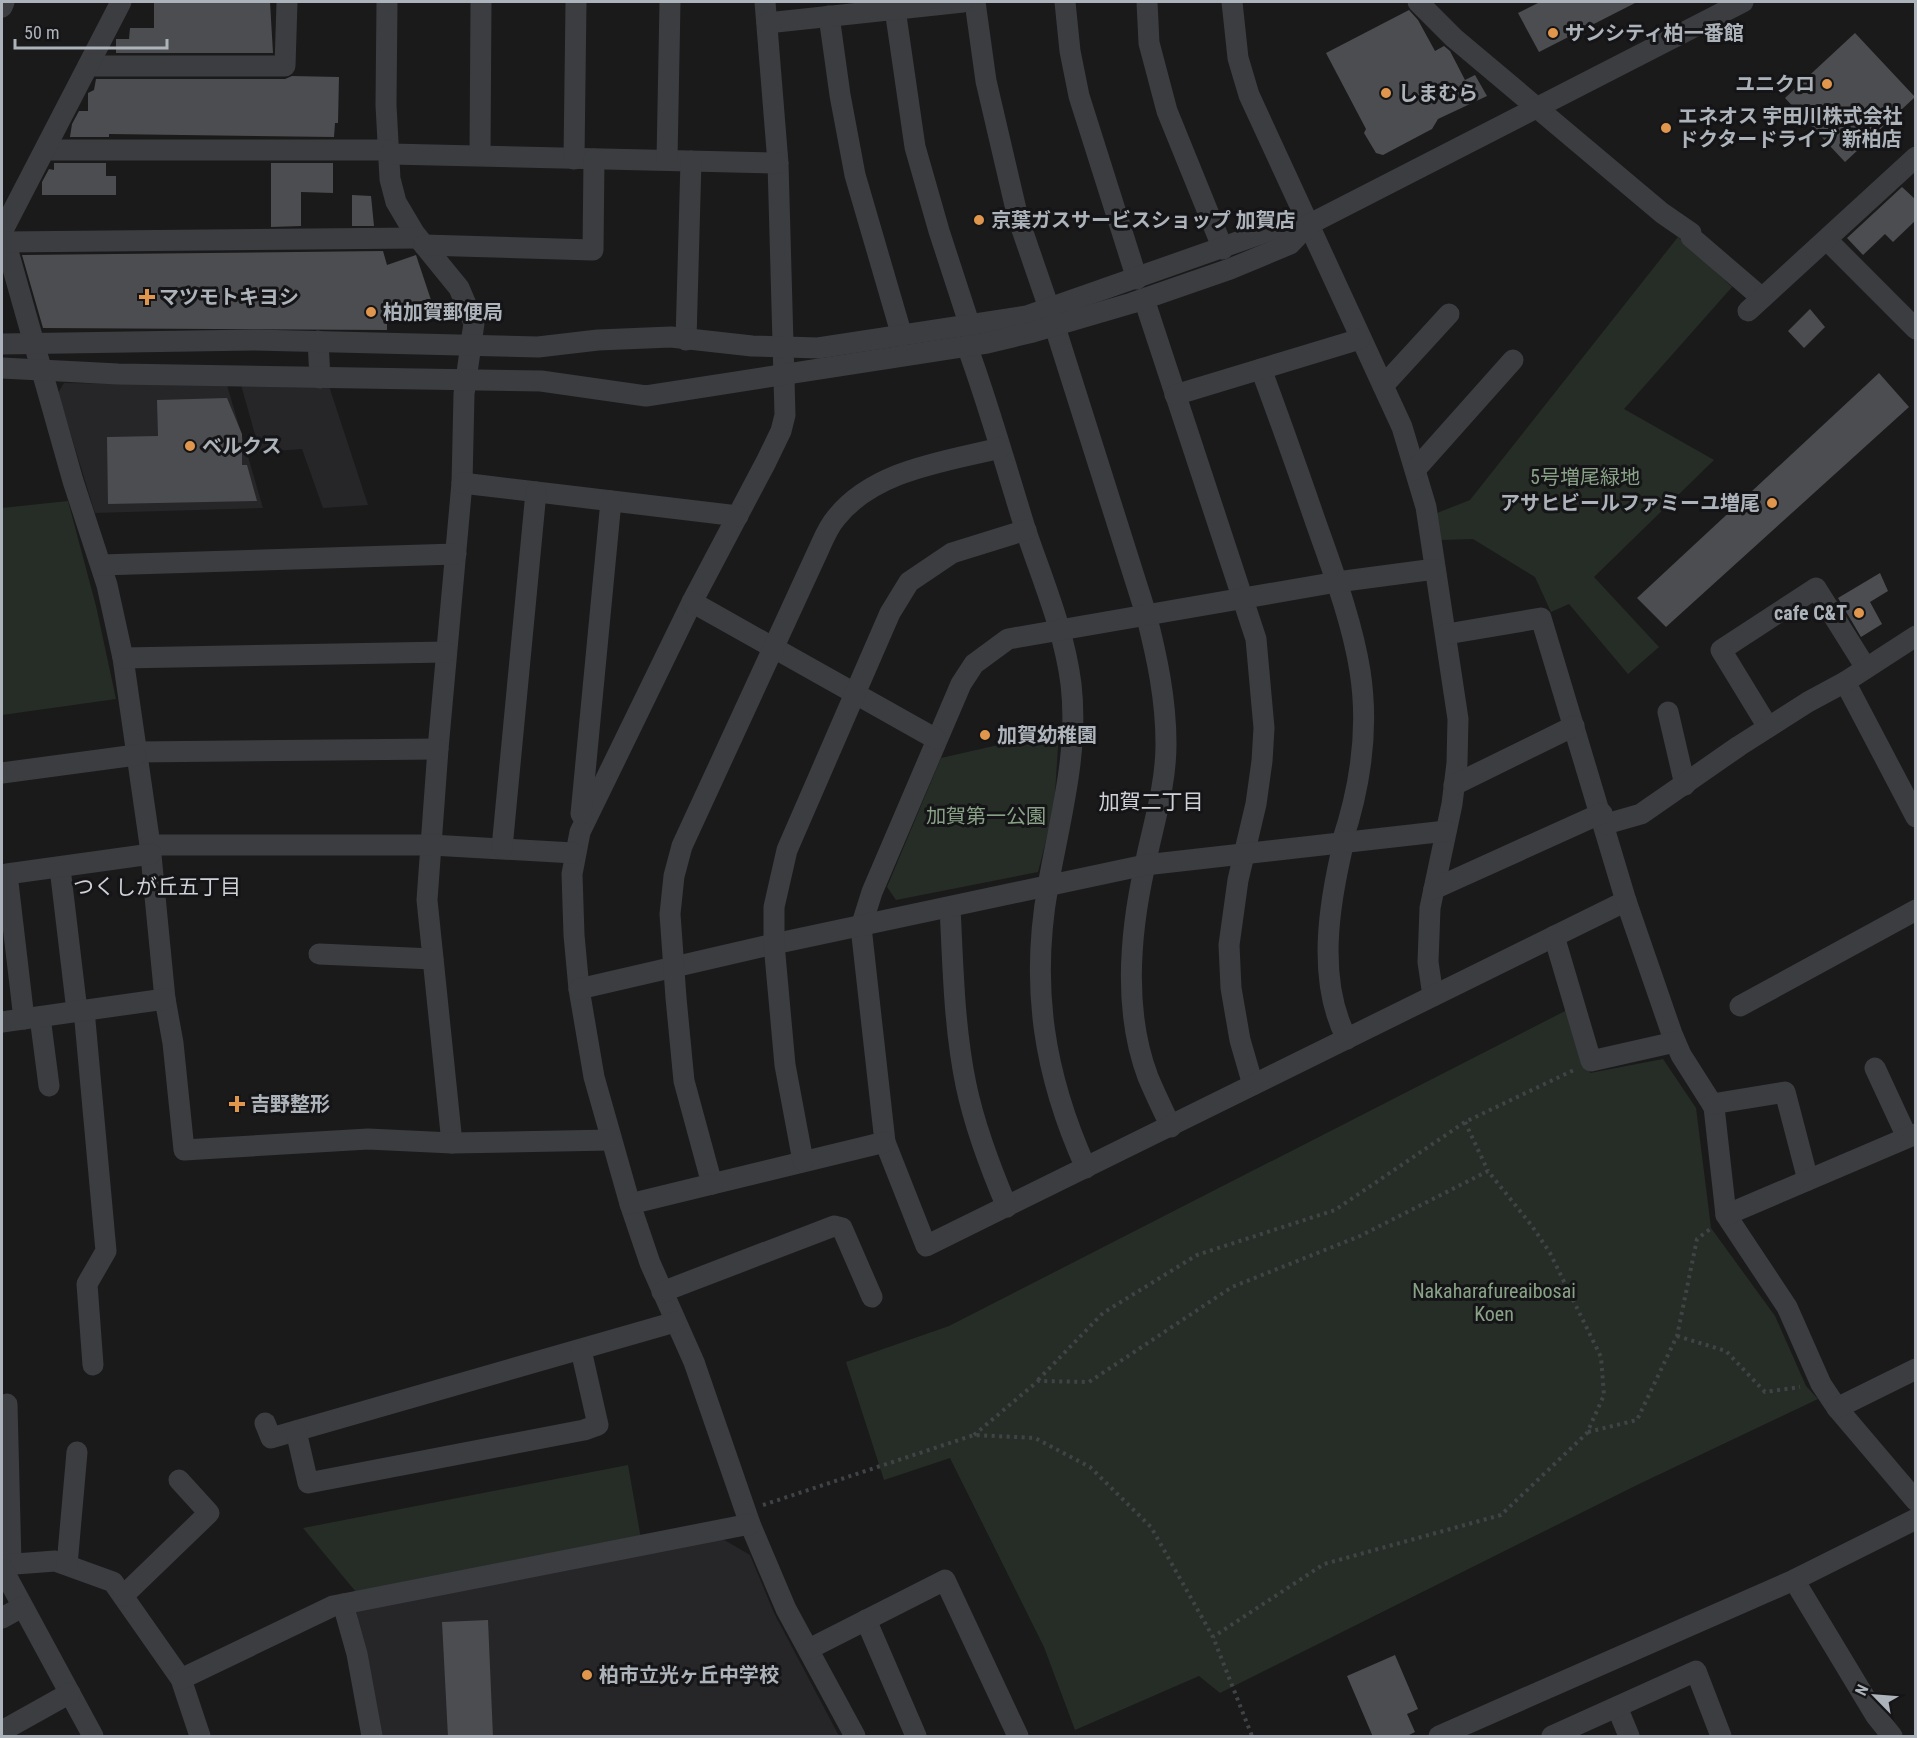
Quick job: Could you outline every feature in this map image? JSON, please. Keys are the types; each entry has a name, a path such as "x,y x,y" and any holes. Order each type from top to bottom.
{"street":[{"path":"2,7 4,2"},
{"path":"121,2 3,235 73,481 101,565 123,658 150,850 165,999 173,1043 184,1150 368,1139 452,1143 611,1140"},
{"path":"88,66 285,66 287,2"},
{"path":"387,2 386,105 390,179 396,202 421,242 459,288 474,323 466,380 462,483 446,652 427,900 452,1143"},
{"path":"480,155 481,2"},
{"path":"3,235 421,242 593,250 584,159 576,2"},
{"path":"667,160 670,2"},
{"path":"765,2 778,163 785,415 781,431 692,602 580,832 574,853 574,935 579,989 594,1077 630,1204 662,1292 694,1362 747,1518 786,1609 855,1737"},
{"path":"767,23 829,16 868,7 896,9 963,2"},
{"path":"975,2 986,81 1018,218 1052,317 1146,614 1164,703 1166,745 1159,804 1145,865 1133,941 1133,1000 1148,1076 1171,1127"},
{"path":"1065,2 1070,51 1079,96 1137,279"},
{"path":"1147,2 1149,43 1167,111 1223,249"},
{"path":"1232,2 1238,58 1250,94 1402,427 1426,507 1447,634 1458,719 1454,785 1434,889 1428,962 1433,996"},
{"path":"1418,2 1454,38 1536,108 1653,206 1691,233 1691,237 1755,304 1916,157"},
{"path":"2,368 320,378 541,381 646,396 784,374 969,336 1144,299 1290,244 1308,225 1743,2"},
{"path":"896,9 915,147 1000,448 1060,629 1071,684 1073,739 1070,779 1048,887 1040,971 1041,1007 1058,1101 1086,1168"},
{"path":"829,16 840,95 855,175 902,336"},
{"path":"47,150 389,152 778,163"},
{"path":"686,340 691,161"},
{"path":"1052,317 1137,279 1283,226 1308,225"},
{"path":"1827,240 1916,329"},
{"path":"1144,299 1256,639 1264,728 1258,794 1238,880 1229,945 1231,988 1236,1019 1253,1085"},
{"path":"1383,387 1449,314"},
{"path":"2,344 128,340 318,341 538,347 598,340 671,337 686,340 818,348 902,336 969,336"},
{"path":"1175,395 1360,339"},
{"path":"318,341 320,378"},
{"path":"1415,470 1513,360"},
{"path":"1261,369 1337,582 1360,671 1363,703 1359,776 1343,842 1333,898 1328,966 1338,1022 1347,1039"},
{"path":"712,1184 684,1081 670,914 674,876 682,846 773,646 835,519 861,494 902,473 1000,448"},
{"path":"462,483 738,516"},
{"path":"502,848 536,492"},
{"path":"580,832 611,501"},
{"path":"803,1161 786,1065 774,944 774,907 787,850 890,613 909,582 952,553 1026,530"},
{"path":"101,565 456,555"},
{"path":"1435,568 1337,582 1244,600 1146,614 1008,639 982,657 961,684 872,892 861,927 885,1142 926,1246 1626,901"},
{"path":"1768,727 1721,650 1816,588 1866,668"},
{"path":"692,602 936,739"},
{"path":"1447,634 1541,618 1604,819 1626,901 1675,1041 1712,1104 1726,1215 1787,1307 1821,1384 1837,1408 1916,1501"},
{"path":"1434,889 1604,819 1641,814 1768,727 1845,682 1916,636"},
{"path":"123,658 446,652"},
{"path":"1845,682 1916,817"},
{"path":"1668,712 1684,785"},
{"path":"1454,785 1574,726"},
{"path":"2,773 136,754 438,748"},
{"path":"579,989 774,944 1145,865 1446,831"},
{"path":"49,1086 32,1018 7,874 60,868 150,850 431,845 574,853"},
{"path":"60,868 81,1011 106,1251 87,1284 93,1365"},
{"path":"950,907 956,1009 966,1084 987,1161 1007,1207"},
{"path":"1740,1006 1916,910"},
{"path":"1554,936 1591,1061 1675,1041"},
{"path":"319,954 434,959"},
{"path":"2,1022 165,999"},
{"path":"1726,1215 1911,1136 1875,1068"},
{"path":"1712,1104 1785,1092 1808,1180"},
{"path":"630,1204 885,1142"},
{"path":"662,1292 834,1226 843,1228 872,1297"},
{"path":"265,1423 271,1438 675,1322"},
{"path":"296,1431 308,1483 584,1430 598,1425 581,1350"},
{"path":"1837,1408 1916,1369"},
{"path":"7,1404 5,1565 22,1607 93,1737"},
{"path":"67,1565 77,1452"},
{"path":"123,1596 208,1513 179,1480"},
{"path":"181,1679 343,1604 747,1518"},
{"path":"1439,1737 1794,1581 1916,1519"},
{"path":"5,1565 55,1561 113,1582 181,1679 200,1737"},
{"path":"809,1649 945,1580 1018,1737"},
{"path":"1794,1581 1876,1716 1892,1737"},
{"path":"343,1604 357,1654 372,1737"},
{"path":"2,1618 22,1607"},
{"path":"866,1620 916,1737"},
{"path":"1552,1737 1696,1671 1721,1737"},
{"path":"2,1731 70,1694"},
{"path":"1617,1707 1629,1737"}],"path":[{"path":"747,1518 974,1435 1038,1381 1103,1313 1197,1255 1335,1210 1465,1122 1591,1061"},
{"path":"1213,1637 1324,1564 1501,1515 1587,1433 1604,1395 1601,1356 1550,1253 1532,1226 1488,1171 1465,1122"},
{"path":"1038,1381 1089,1382 1232,1287 1360,1236 1488,1171"},
{"path":"1587,1433 1637,1420 1677,1336 1697,1239 1726,1215"},
{"path":"1677,1336 1726,1351 1765,1392 1821,1384"},
{"path":"974,1435 1035,1438 1090,1467 1150,1527 1213,1637 1252,1737"}],"shaded area":[{"path":"64,383 227,385 263,508 95,513 58,393"},
{"path":"241,385 329,386 368,505 323,508 302,449 260,452"},
{"name":"柏市立光ヶ丘中学校","path":"721,1538 750,1555 774,1613 839,1736 379,1736 356,1610"}],"green space":[{"name":"5号増尾緑地","path":"1678,237 1732,287 1624,409 1714,460 1594,577 1659,647 1628,674 1569,604 1551,612 1535,577 1473,539 1440,540 1437,513 1470,500"},
{"path":"68,501 96,606 116,699 2,715 2,508"},
{"name":"加賀第一公園","path":"1059,731 1054,809 1038,872 896,900 887,887 941,758"},
{"name":"Nakaharafureaibosai Koen","path":"1569,1009 1590,1073 1663,1059 1696,1108 1711,1228 1775,1316 1806,1386 1818,1399 1639,1484 1220,1693 1199,1676 1075,1730 1044,1647 950,1458 884,1480 846,1362 949,1326"},
{"path":"628,1465 641,1539 356,1592 303,1528"}],"building":[{"path":"154,2 270,2 273,53 116,53 116,39 129,39 130,28 154,28"},
{"name":"サンシティ柏一番館","path":"1540,2 1637,2 1539,52 1518,13"},
{"path":"1409,10 1418,20 1435,51 1444,46 1450,51 1465,80 1475,75 1487,96 1438,119 1432,129 1383,155 1376,153 1364,133 1366,129 1326,53"},
{"path":"1855,33 1915,97 1845,162 1785,98"},
{"path":"292,76 339,77 338,123 335,123 334,137 109,134 109,137 70,137 72,124 79,111 88,111 88,93 94,90 96,79 285,79"},
{"path":"54,163 106,163 106,176 116,176 116,195 42,195 42,182 49,169 54,170"},
{"path":"271,163 333,163 333,193 301,192 301,226 271,227"},
{"path":"1902,187 1916,200 1916,220 1893,242 1885,234 1863,255 1847,238"},
{"path":"352,195 371,196 374,226 352,226"},
{"path":"383,251 387,265 416,255 434,309 387,324 387,330 43,328 22,255"},
{"path":"1810,309 1825,327 1804,348 1788,331"},
{"name":"アサヒビールファミーユ増尾","path":"1879,373 1909,407 1666,627 1637,598"},
{"path":"227,398 242,434 242,465 247,465 257,501 108,504 107,437 158,436 157,400"},
{"name":"cafe C&T","path":"1880,573 1888,591 1870,602 1882,624 1861,637 1838,598"},
{"path":"488,1620 493,1737 448,1737 442,1622"},
{"path":"1395,1655 1418,1709 1407,1714 1415,1732 1405,1737 1373,1737 1347,1676"}],"place":[{"name":"サンシティ柏一番館","path":"1553,33"},
{"name":"ユニクロ","path":"1827,84"},
{"name":"しまむら","path":"1386,93"},
{"name":"エネオス 宇田川株式会社 ドクタードライブ 新柏店","path":"1666,128"},
{"name":"京葉ガスサービスショップ 加賀店","path":"979,220"},
{"name":"マツモトキヨシ","path":"147,297"},
{"name":"柏加賀郵便局","path":"371,312"},
{"name":"ベルクス","path":"190,446"},
{"name":"アサヒビールファミーユ増尾","path":"1772,503"},
{"name":"cafe C&T","path":"1859,613"},
{"name":"加賀幼稚園","path":"985,735"},
{"name":"吉野整形","path":"237,1104"},
{"name":"柏市立光ヶ丘中学校","path":"587,1675"}],"district":[{"name":"加賀二丁目","path":"1151,802"},
{"name":"つくしが丘五丁目","path":"157,887"}]}
